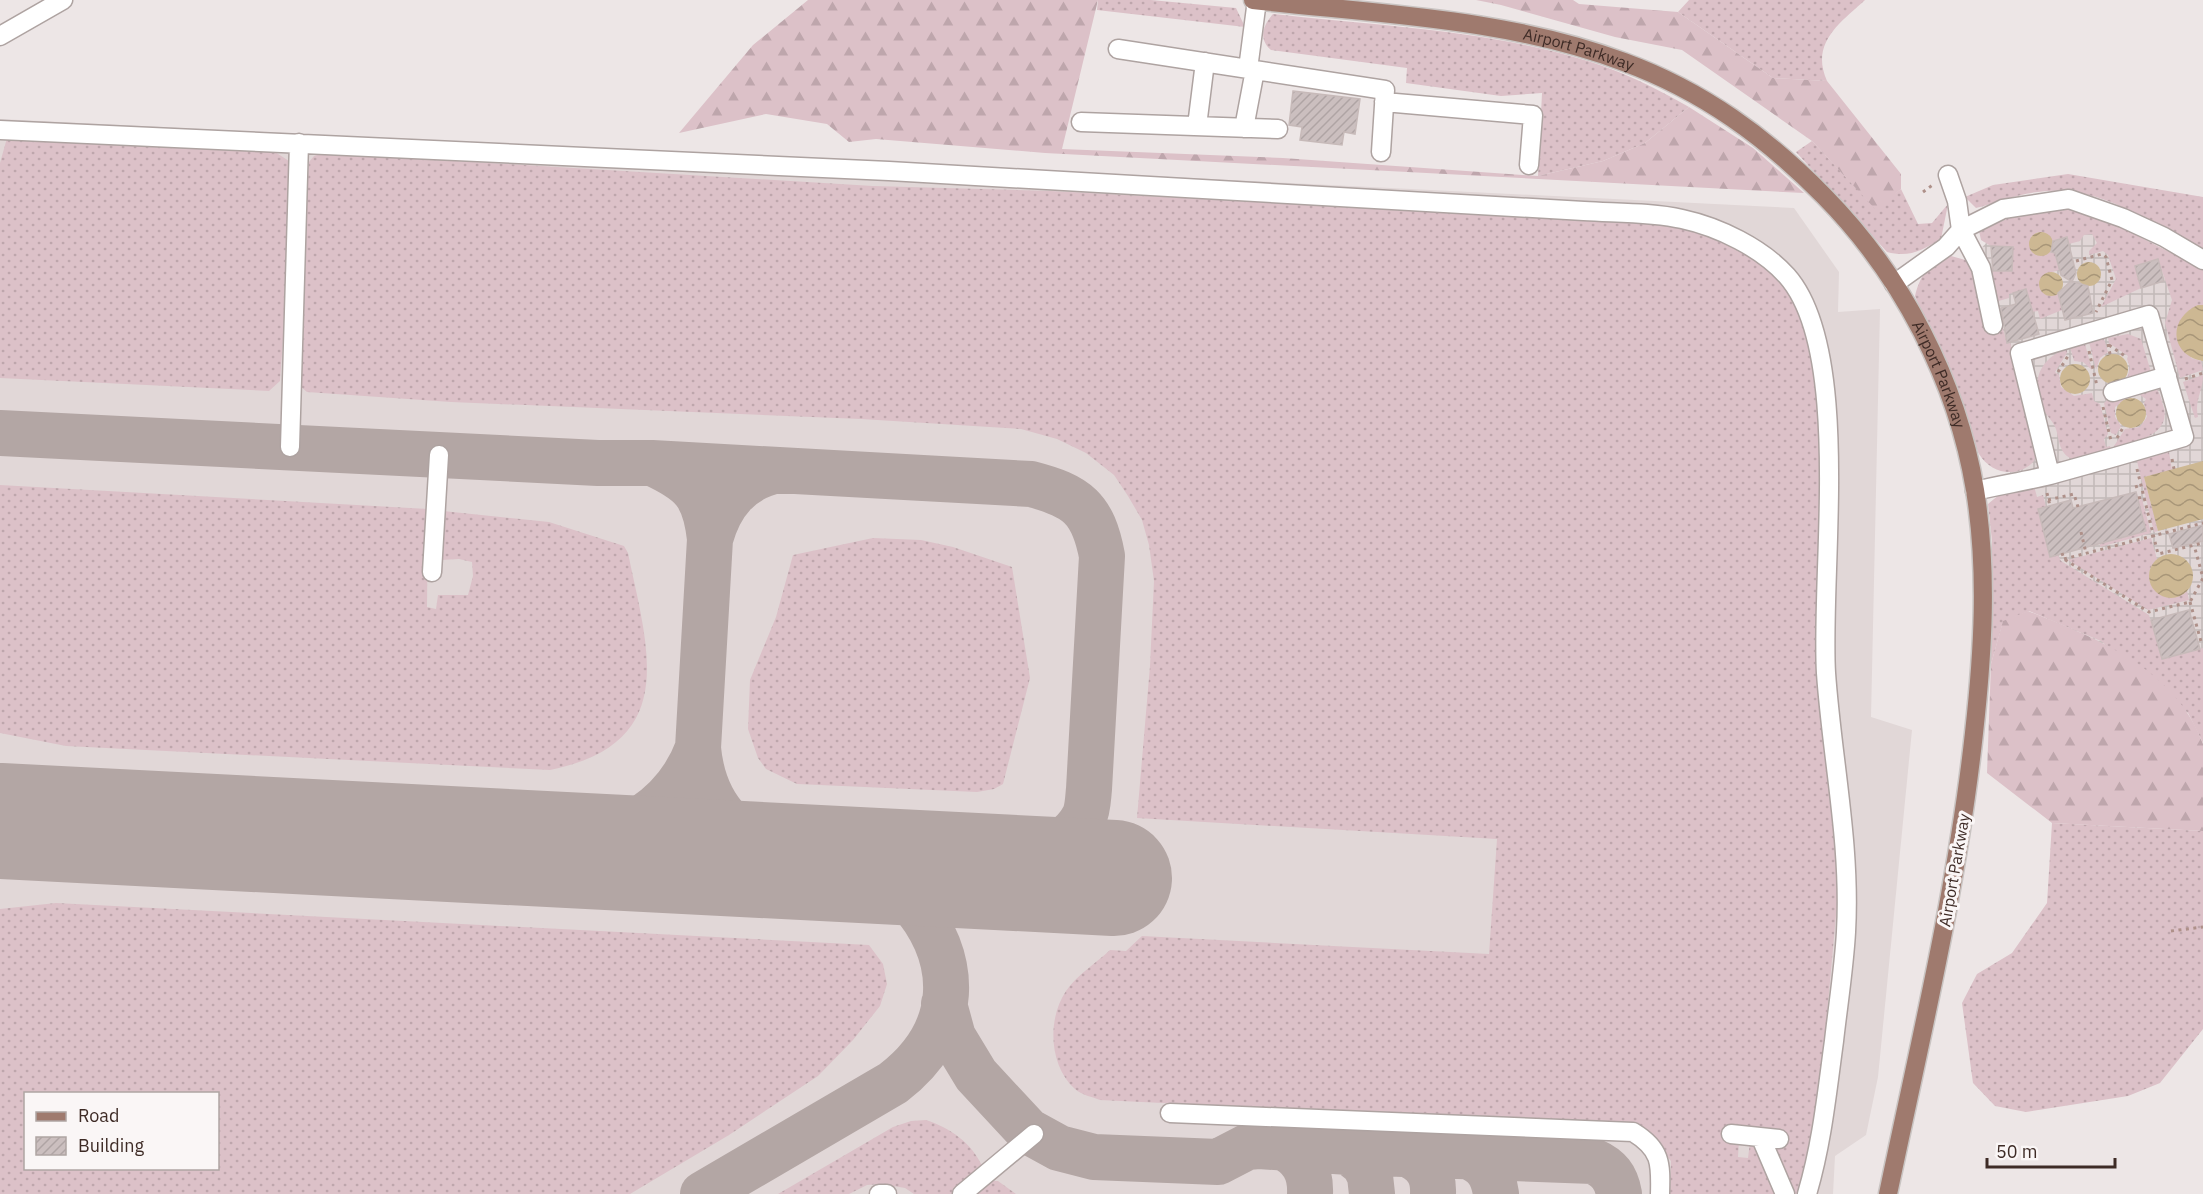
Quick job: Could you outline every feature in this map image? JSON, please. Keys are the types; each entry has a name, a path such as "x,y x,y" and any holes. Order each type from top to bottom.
{"main road":[{"name":"Airport Parkway","path":"1255,0 1519,33 1570,44 1655,74 1705,99 1737,120 1791,163 1841,213 1867,243 1894,284 1927,342 1953,404 1975,491 1984,589 1983,613 1967,798 1945,926 1887,1194"}],"street":[{"path":"0,36 63,0"},
{"path":"1244,128 1252,69 1255,0"},
{"path":"1118,49 1385,90 1381,152"},
{"path":"1197,126 1205,62"},
{"path":"1384,102 1533,115 1529,165"},
{"path":"1081,122 1278,129"},
{"path":"0,130 889,171 1584,211 1681,218 1710,227 1756,250 1788,277 1808,308 1816,333 1828,442 1826,672 1846,852 1846,931 1823,1126 1807,1194"},
{"path":"290,447 299,143"},
{"path":"1948,175 1957,201 1960,230 1981,268 1993,325"},
{"path":"1894,284 1946,247 1960,230 2003,209 2069,199 2123,218 2164,237 2203,260"},
{"path":"1975,491 2050,475 2184,437 2149,315 2020,353 2050,475"},
{"path":"2113,392 2166,376"},
{"path":"432,572 439,455"},
{"path":"1170,1113 1632,1132 1643,1138 1657,1155 1661,1164 1660,1194"},
{"path":"962,1194 1034,1134"},
{"path":"1731,1134 1770,1138 1785,1194"},
{"path":"879,1194 887,1194"}],"path":[{"path":"2076,261 2102,254 2106,257 2112,280 2084,334"},
{"path":"2108,345 2125,356"},
{"path":"2058,372 2069,354"},
{"path":"2133,453 2158,555 2203,543"},
{"path":"2135,487 2141,485"},
{"path":"2048,500 2074,494 2078,507"},
{"path":"2138,498 2144,497"},
{"path":"2064,559 2203,523"},
{"path":"2081,532 2086,553"},
{"path":"2194,545 2203,578 2190,602 2202,645"},
{"path":"2062,554 2064,559 2149,612 2190,602"},
{"path":"2171,931 2203,927"}],"shaded area":[{"path":"0,119 1794,208 1839,272 1838,312 1880,309 1871,717 1912,730 1878,1077 1866,1135 1835,1156 1833,1194 0,1194"},
{"path":"2030,223 2121,231 2203,290 2203,669 2162,681 2047,619 1960,272 1986,243"}],"green space":[{"path":"808,0 1098,0 1062,149 1283,158 1538,176 1603,161 1645,143 1689,107 1753,148 1804,193 1045,153 876,139 849,142 827,124 766,114 679,133 753,45"},
{"path":"1098,0 1151,0 1236,8 1245,27 1097,10"},
{"path":"1476,0 1573,0 1579,4 1678,12 1773,78 1827,81 1901,174 1901,189 1876,210 1812,141 1682,50 1615,37"},
{"path":"1689,0 1865,0 1830,35 1825,45 1822,56 1827,81 1773,78 1678,12"},
{"path":"1273,14 1444,32 1530,46 1572,56 1611,69 1689,107 1645,143 1603,161 1538,176 1542,93 1501,96 1406,83 1407,68 1271,50 1264,41 1263,32"},
{"path":"7,138 275,152 289,161 289,255 280,381 269,391 0,378 0,163"},
{"path":"1812,141 1875,208 1901,189 1918,224 1932,223 1948,204 1941,239 1922,250 1902,254 1887,252 1796,152"},
{"path":"324,153 873,186 1051,191 1410,210 1586,216 1667,225 1708,235 1744,252 1770,271 1785,287 1808,328 1818,398 1823,492 1819,665 1836,823 1838,893 1822,1070 1802,1193 1792,1194 1774,1162 1773,1154 1782,1144 1783,1134 1728,1128 1729,1139 1739,1140 1738,1157 1748,1158 1750,1142 1759,1148 1780,1194 1670,1194 1671,1161 1646,1130 1629,1125 1100,1100 1078,1091 1066,1079 1056,1055 1054,1028 1056,1015 1060,1002 1070,985 1110,950 1126,951 1142,936 1489,954 1497,839 1137,818 1150,666 1154,581 1149,545 1142,520 1114,475 1086,453 1057,439 1021,429 861,419 451,402 307,392 300,386 297,372 309,162 314,156"},
{"path":"2068,174 2203,197 2203,254 2125,208 2083,194 2061,191 2030,193 1976,208 1965,197 1993,185"},
{"path":"2067,209 2118,226 2203,269 2203,305 2198,305 2191,358 2201,361 2203,370 2180,378 2165,323 2172,300 2158,259 2135,266 2141,288 2101,307 2116,279 2108,255 2103,251 2089,255 2089,251 2097,243 2092,234 2084,235 2080,241 2069,244 2067,237 2052,241 2048,235 2038,232 2031,237 2047,254 2050,251 2055,253 2059,270 2045,274 2040,285 2046,294 2058,293 2062,310 2040,319 2038,311 2032,312 2026,289 2009,294 2009,298 1995,302 1991,271 2012,271 2013,247 1991,246 1981,240 1979,231 2000,221 2021,215"},
{"path":"1951,256 1969,261 2001,322 2007,343 2010,342 2036,453 2034,461 2028,467 2020,470 2005,472 1997,470 1984,461 1979,454 1915,296 1923,275 1937,263"},
{"path":"2128,334 2141,339 2151,372 2127,379 2130,367 2128,356 2109,343 2108,338"},
{"path":"2104,339 2108,352 2100,358 2096,369 2089,342"},
{"path":"2085,344 2092,370 2083,362 2074,361 2070,347"},
{"path":"2067,349 2067,353 2055,372 2059,375 2061,387 2074,396 2092,393 2094,401 2100,404 2108,434 2104,439 2106,447 2110,446 2111,450 2079,459 2070,458 2064,452 2056,429 2039,400 2037,390 2037,381 2044,365 2050,358"},
{"path":"2203,375 2197,406 2198,417 2195,418 2183,382"},
{"path":"2155,388 2163,405 2165,415 2163,423 2158,430 2142,440 2115,449 2114,446 2125,429 2140,427 2147,417 2144,403 2146,399 2137,393"},
{"path":"2134,392 2115,407 2115,417 2121,426 2116,435 2111,433 2104,403 2109,398"},
{"path":"2169,452 2172,470 2144,477 2158,531 2154,532 2137,461"},
{"path":"0,485 428,509 427,607 436,609 438,595 468,595 473,576 472,562 459,559 441,560 443,511 549,522 624,546 628,553 636,589 647,657 646,688 638,715 620,738 592,757 550,770 66,746 0,733"},
{"path":"2034,486 2037,497 2043,495 2046,507 2038,509 2050,556 2058,555 2061,561 2149,615 2162,659 2203,648 2203,743 2188,713 2101,641 2029,611 2003,622 1991,664 1992,541 1988,504 2000,494"},
{"path":"2142,499 2151,533 2100,547 2100,543 2146,531 2138,501"},
{"path":"873,538 921,540 953,547 1012,567 1030,678 1003,784 994,789 977,792 797,784 766,769 758,758 748,729 750,680 776,617 793,555"},
{"path":"2151,538 2157,559 2151,567 2149,576 2155,590 2170,597 2187,591 2189,600 2148,610 2068,560"},
{"path":"2028,611 2081,633 2132,660 2154,676 2174,696 2191,718 2203,744 2203,831 2052,823 1987,773 1991,664 2003,621"},
{"path":"2052,823 2203,831 2203,1029 2160,1083 2128,1096 2026,1112 1995,1106 1973,1083 1962,1003 1977,974 2012,953 2047,903"},
{"path":"56,903 869,945 883,964 887,984 880,1006 853,1040 818,1076 729,1135 630,1194 0,1194 0,909"},
{"path":"926,1120 959,1137 972,1150 982,1166 951,1194 914,1194 905,1188 882,1184 867,1185 849,1194 778,1194 893,1127 911,1121"},
{"path":"993,1181 998,1181 1016,1194 973,1194"}],"water":[{"path":"2041,232 2049,236 2053,244 2049,252 2041,256 2033,252 2029,244 2033,236"},
{"path":"2089,262 2097,266 2101,274 2097,282 2089,286 2081,282 2077,274 2081,266"},
{"path":"2051,272 2059,276 2063,284 2059,292 2051,296 2043,292 2039,284 2043,276"},
{"path":"2198,305 2203,305 2203,361 2184,352 2177,336 2177,327 2181,318"},
{"path":"2113,354 2124,358 2128,369 2124,380 2113,384 2102,380 2098,369 2102,358"},
{"path":"2075,364 2086,368 2090,379 2086,390 2075,394 2064,390 2060,379 2064,368"},
{"path":"2131,398 2142,402 2146,413 2142,424 2131,428 2120,424 2116,413 2120,402"},
{"path":"2203,461 2203,519 2158,531 2144,477"},
{"path":"2171,554 2186,561 2193,576 2186,591 2171,598 2156,591 2149,576 2156,561"}],"building":[{"path":"1293,91 1360,99 1355,134 1344,132 1342,145 1300,140 1302,127 1289,125"},
{"path":"2067,237 2076,273 2072,282 2061,275 2055,253 2051,252 2053,241"},
{"path":"1991,246 2013,247 2012,271 1993,271"},
{"path":"2158,259 2164,281 2141,288 2135,266"},
{"path":"2071,281 2088,286 2093,313 2065,320 2058,293"},
{"path":"2026,289 2039,334 2007,343 2001,308 2016,304 2013,293"},
{"path":"2136,492 2146,531 2050,557 2038,509 2071,500 2073,508"},
{"path":"2203,525 2203,541 2173,548 2169,534"},
{"path":"2189,610 2200,649 2162,659 2151,620"}],"taxiway":[{"path":"0,433 598,463 652,463 1031,484 1060,494 1071,499 1088,515 1094,526 1102,556 1088,803 1084,817 1070,835 1007,873"},
{"path":"652,463 678,477 695,491 705,511 710,539 720,514 733,494 753,479 778,470"},
{"path":"698,748 710,539"},
{"path":"560,848 604,837 643,817 676,788 698,748 708,791 730,822 744,835 761,845 801,860"},
{"path":"703,1194 893,1083 915,1063 931,1041 941,1018 946,994 945,970 938,945 926,921 904,893 864,863"},
{"path":"944,1004 953,1037 976,1075 1028,1131 1059,1148 1094,1157 1218,1162 1247,1147 1259,1146 1349,1152 1364,1164 1370,1176 1372,1194"},
{"path":"1281,1146 1295,1154 1304,1165 1309,1178 1310,1194"},
{"path":"1349,1152 1593,1161 1611,1174 1619,1194"},
{"path":"1407,1154 1427,1169 1432,1180 1433,1194"},
{"path":"1467,1156 1488,1170 1496,1194"}],"runway":[{"path":"0,821 1114,878"}]}
